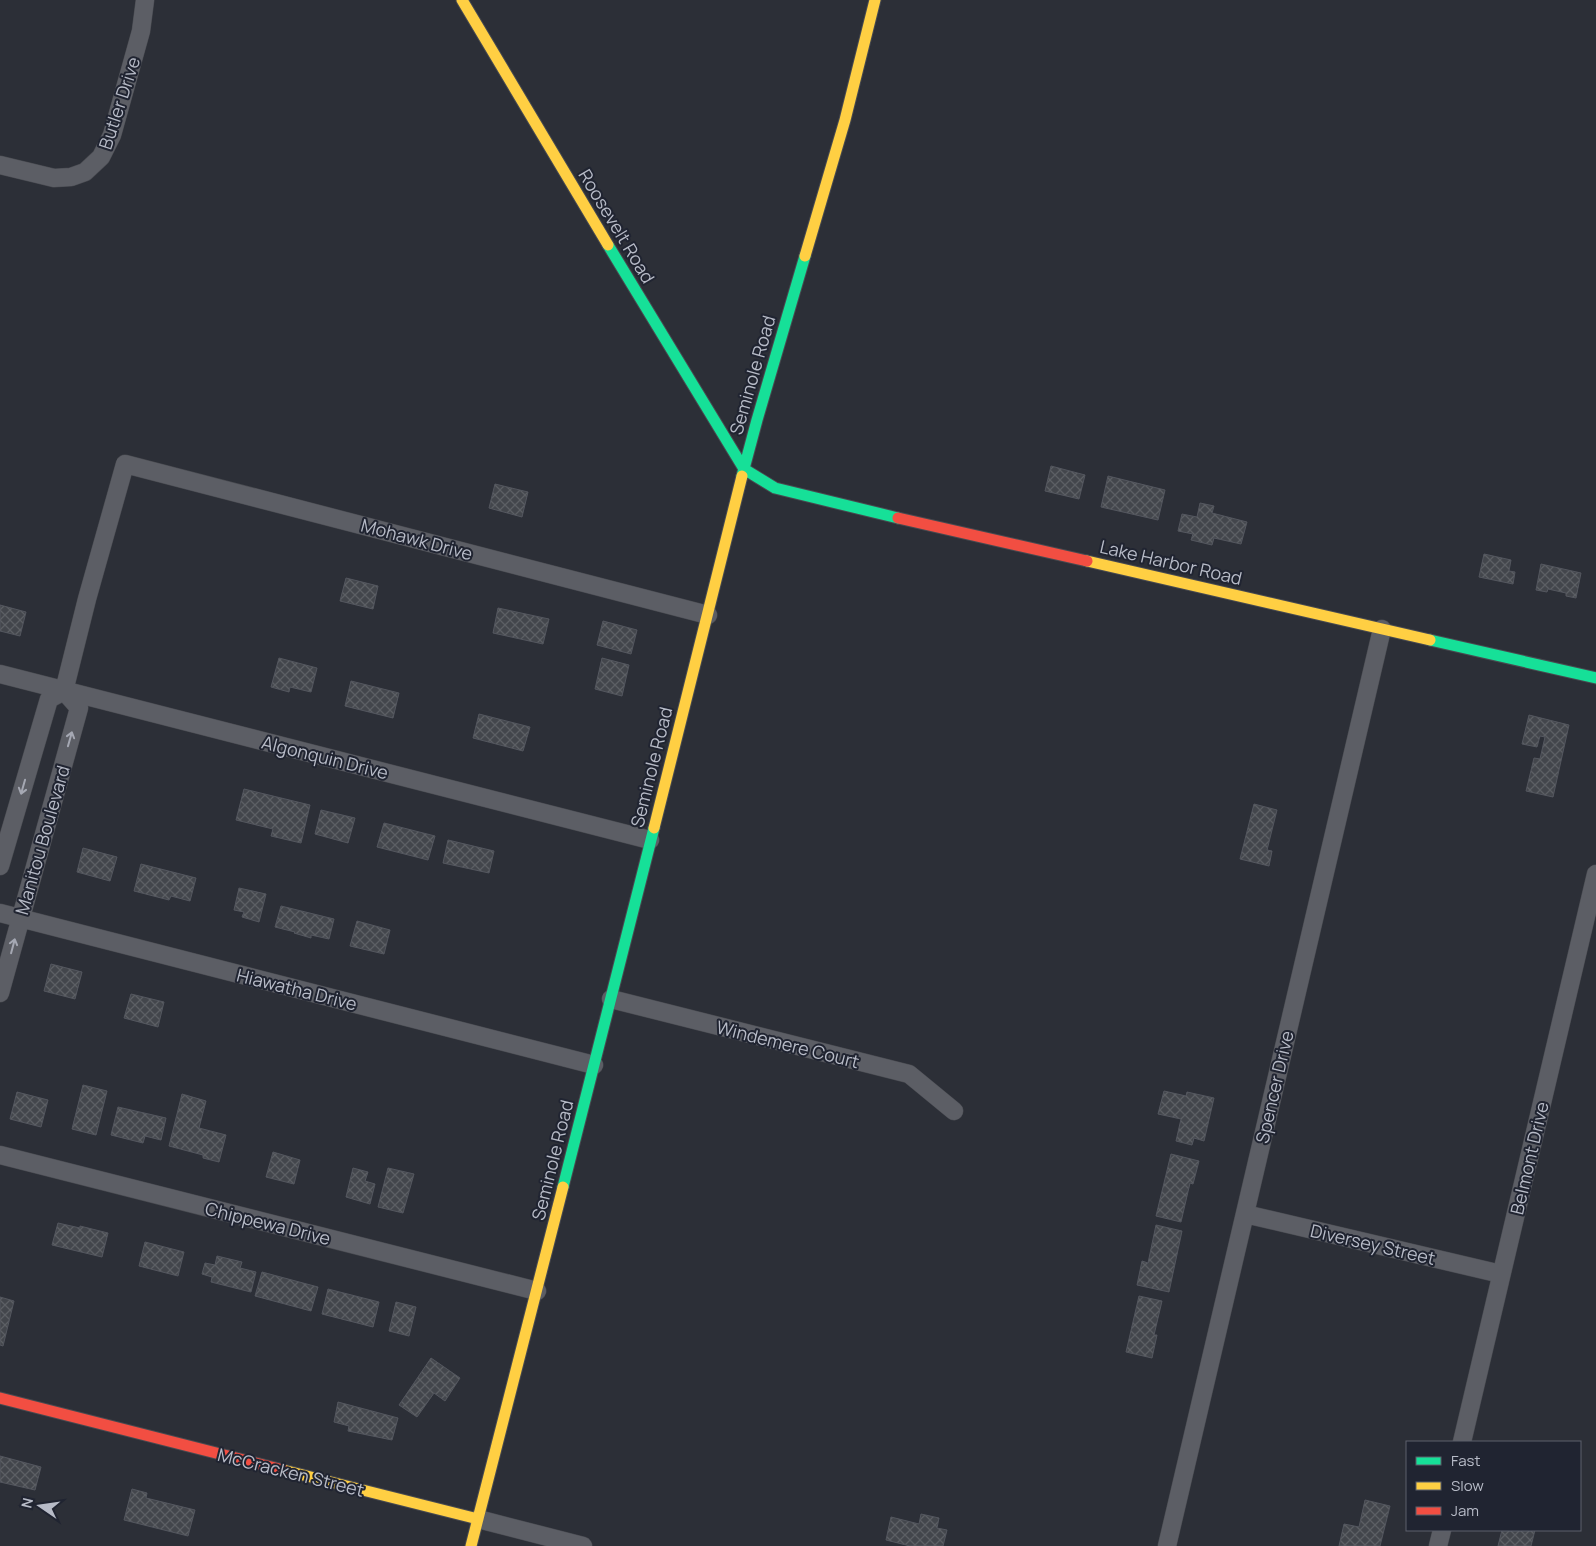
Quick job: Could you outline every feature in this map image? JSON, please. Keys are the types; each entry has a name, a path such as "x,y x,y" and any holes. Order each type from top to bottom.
{"street":[{"name":"Butler Drive","path":"0,166 54,178 85,172 102,157 112,134 141,31 145,0"},
{"name":"Roosevelt Road","path":"462,0 744,469"},
{"name":"Seminole Road","path":"471,1546 744,469 845,120 875,0"},
{"name":"Mohawk Drive","path":"64,691 87,599 126,464 708,614"},
{"name":"Lake Harbor Road","path":"744,469 776,488 1596,678"},
{"name":"Spencer Drive","path":"1167,1546 1382,629"},
{"name":"Algonquin Drive","path":"0,674 650,840"},
{"name":"Manitou Boulevard","path":"0,866 49,699 64,691 79,708 0,993"},
{"name":"Belmont Drive","path":"1462,1441 1596,874"},
{"name":"Hiawatha Drive","path":"0,913 594,1065"},
{"name":"Windemere Court","path":"611,999 909,1074 954,1111"},
{"name":"Chippewa Drive","path":"0,1155 537,1291"},
{"name":"Diversey Street","path":"1245,1214 1502,1274"},
{"name":"McCracken Street","path":"0,1398 583,1546"},
{"path":"1438,1546 1442,1531"}],"building":[{"path":"1051,466 1085,475 1079,499 1045,491"},
{"path":"1108,476 1165,490 1158,520 1101,507"},
{"path":"495,484 528,492 522,517 489,508"},
{"path":"1200,503 1214,506 1212,513 1247,522 1241,544 1214,538 1212,545 1191,540 1193,534 1178,531 1182,514 1197,517"},
{"path":"1484,554 1511,560 1509,571 1515,572 1513,584 1479,577"},
{"path":"1541,564 1581,573 1576,598 1566,596 1566,593 1548,589 1547,592 1536,590"},
{"path":"346,578 378,586 373,609 340,601"},
{"path":"0,605 26,612 20,636 0,631"},
{"path":"498,608 549,619 543,644 493,633"},
{"path":"603,621 637,630 631,654 597,645"},
{"path":"279,658 317,668 311,692 290,687 289,692 271,687"},
{"path":"602,658 629,665 622,696 595,689"},
{"path":"351,681 399,693 393,718 345,706"},
{"path":"479,714 530,727 523,751 473,738"},
{"path":"1529,715 1569,725 1553,797 1526,791 1534,758 1540,759 1545,737 1540,736 1537,747 1522,744"},
{"path":"244,789 310,805 301,843 271,836 273,829 236,820"},
{"path":"1254,804 1277,810 1267,850 1272,851 1269,866 1240,859"},
{"path":"321,810 355,818 348,843 315,834"},
{"path":"384,823 435,836 428,860 377,847"},
{"path":"448,840 494,851 489,873 443,863"},
{"path":"83,848 117,857 110,881 77,872"},
{"path":"141,864 196,878 190,901 171,896 169,900 134,891"},
{"path":"239,888 266,894 259,922 242,917 244,912 234,910"},
{"path":"281,906 334,919 329,939 311,935 311,938 275,927"},
{"path":"357,921 390,930 384,954 350,946"},
{"path":"51,964 82,972 75,999 44,991"},
{"path":"131,994 164,1002 158,1027 124,1018"},
{"path":"83,1085 107,1091 96,1135 72,1129"},
{"path":"1164,1091 1186,1096 1187,1092 1214,1098 1204,1141 1194,1138 1192,1145 1176,1141 1181,1119 1158,1114"},
{"path":"17,1092 48,1100 41,1127 10,1119"},
{"path":"182,1094 206,1101 199,1128 226,1135 219,1162 203,1158 203,1155 169,1146"},
{"path":"118,1107 166,1118 161,1140 145,1136 143,1143 111,1135"},
{"path":"273,1152 300,1160 294,1184 266,1177"},
{"path":"1171,1154 1199,1161 1193,1184 1190,1183 1181,1222 1156,1216"},
{"path":"353,1168 368,1172 365,1181 375,1184 370,1204 346,1197"},
{"path":"388,1168 414,1174 403,1213 378,1207"},
{"path":"58,1223 108,1233 102,1257 52,1245"},
{"path":"1156,1225 1182,1231 1169,1292 1137,1285 1142,1261 1148,1263"},
{"path":"145,1242 184,1252 178,1276 139,1266"},
{"path":"217,1256 242,1262 240,1268 256,1272 251,1292 211,1282 212,1277 202,1274 205,1263 215,1265"},
{"path":"262,1272 318,1287 311,1311 255,1296"},
{"path":"328,1289 379,1302 373,1327 322,1314"},
{"path":"1139,1296 1162,1301 1154,1335 1157,1335 1152,1358 1126,1352"},
{"path":"0,1297 14,1301 3,1346 0,1345"},
{"path":"396,1302 416,1307 409,1336 389,1331"},
{"path":"431,1358 460,1378 445,1401 434,1393 417,1417 399,1405"},
{"path":"338,1402 398,1418 392,1440 348,1431 349,1426 334,1422"},
{"path":"0,1456 41,1467 35,1490 0,1482"},
{"path":"132,1489 147,1493 146,1498 195,1510 188,1536 124,1520"},
{"path":"1365,1500 1390,1506 1380,1546 1339,1546 1344,1524 1359,1527"},
{"path":"921,1514 939,1518 937,1528 947,1530 943,1546 910,1546 886,1540 891,1517 919,1524"},
{"path":"1502,1531 1535,1531 1531,1546 1498,1546"}],"traffic: fast":[{"path":"608,245 744,469 775,488 898,518"},
{"path":"742,476 805,256"},
{"path":"1430,640 1596,678"},
{"path":"563,1187 654,828"}],"traffic: slow":[{"path":"462,0 608,245"},
{"path":"805,256 845,120 875,0"},
{"path":"654,828 742,476"},
{"path":"1087,561 1430,640"},
{"path":"471,1546 563,1187"},
{"path":"283,1470 478,1519"}],"traffic: jam":[{"path":"898,518 1087,561"},
{"path":"0,1398 283,1470"}]}
